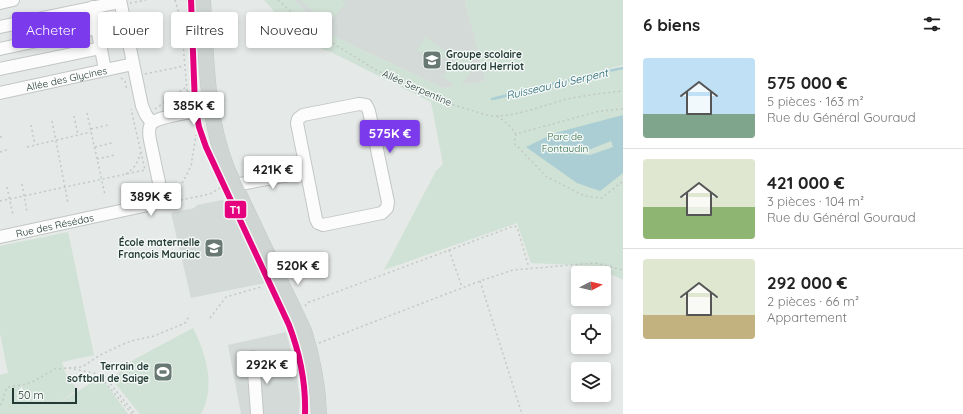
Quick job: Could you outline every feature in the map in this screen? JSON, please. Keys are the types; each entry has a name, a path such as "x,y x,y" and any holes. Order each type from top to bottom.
{"main road":[{"path":"203,0 207,72 205,83 209,109 209,130 212,141 235,185 304,331 310,348 316,375 318,414"}],"street":[{"path":"0,3 13,0"},
{"path":"0,27 123,2 142,106 149,119 157,119 209,109"},
{"path":"93,7 98,33"},
{"path":"0,49 97,28"},
{"path":"0,69 101,48 105,70"},
{"name":"Allée des Glycines","path":"0,92 134,64"},
{"path":"352,105 366,105 369,111 388,202 387,208 382,213 324,225 320,224 316,219 305,172 297,123 298,119 303,115 352,105"},
{"name":"Rue des Résédas","path":"0,237 148,205 155,201 160,193 160,187 150,140 149,119"},
{"path":"235,185 305,172"},
{"path":"253,357 257,414"}],"path":[{"path":"123,2 146,0"},
{"path":"175,0 181,20 188,107"},
{"path":"187,0 188,12"},
{"name":"Allée Serpentine","path":"278,0 310,29 376,70 441,101 490,116 519,113 570,99 623,91"},
{"path":"143,75 185,66"},
{"path":"122,78 125,81 128,92"},
{"path":"186,92 191,91 190,78"},
{"path":"149,119 186,87"},
{"path":"0,201 145,170 131,105"},
{"path":"516,134 600,111 623,108"},
{"path":"87,113 105,195"},
{"path":"74,116 78,135"},
{"path":"497,116 509,125 516,134"},
{"path":"52,121 68,203"},
{"path":"31,125 35,145"},
{"path":"90,129 108,125"},
{"path":"27,147 91,132"},
{"path":"516,134 514,143 547,177 585,196 602,198 623,181"},
{"path":"173,201 191,166 196,135"},
{"path":"0,137 4,136"},
{"path":"94,147 112,143"},
{"path":"0,152 7,150"},
{"path":"124,175 135,167 141,152"},
{"path":"97,159 115,155"},
{"path":"22,184 27,212"},
{"path":"8,187 13,215"},
{"path":"164,203 210,194 220,188"},
{"path":"305,307 307,303 514,226 517,228 529,268"},
{"path":"449,250 462,288"},
{"path":"320,350 319,342 513,270 595,263 623,270"},
{"path":"480,281 522,414"},
{"path":"210,318 226,297 261,286"},
{"path":"0,405 4,400 8,387 32,382 55,369 63,367 82,367 100,355 130,341 154,336 185,323 190,315"},
{"path":"63,367 98,374 133,414"},
{"path":"104,376 133,414"}],"shaded area":[{"name":"Groupe scolaire Edouard Herriot","path":"294,0 465,0 486,81 443,88 337,38 332,34 332,12 306,12"},
{"name":"École maternelle François Mauriac","path":"222,200 228,203 265,283 191,298 171,213 194,208 197,205"},
{"path":"286,332 296,369 300,401 299,414 241,414 228,345"}],"green space":[{"path":"264,0 294,0 306,12 275,12"},
{"path":"300,0 342,0 346,3 332,19 332,12 314,12"},
{"name":"Parc de Fontaudin","path":"465,0 623,0 623,65 532,89 623,67 623,280 611,274 611,266 531,263 517,223 384,270 436,171 443,164 431,102 331,52 320,48 332,48 332,34 337,38 443,88 455,86 443,76 461,53 476,65 461,85 486,81"},
{"path":"426,37 447,53 437,66 417,50"},
{"path":"68,232 94,355 62,362 65,372 77,390 57,404 101,377 128,414 0,414 0,375 8,373 0,333 0,246"},
{"name":"Terrain de softball de Saige","path":"193,328 202,349 208,371 208,393 201,414 140,414 115,383 116,375 135,359"}],"water":[{"path":"623,115 623,173 600,191 577,183 526,147 555,133","holes":["611,141 613,147 590,155 570,153 591,149"]}],"waterway":[{"name":"Ruisseau du Serpent","path":"492,99 623,68"}],"transit line":[{"name":"T1","path":"191,0 195,105 199,127 206,147 289,325 302,369 305,414"}],"place":[{"name":"Groupe scolaire Edouard Herriot","path":"432,60"},
{"name":"École maternelle François Mauriac","path":"214,248"},
{"name":"Terrain de softball de Saige","path":"163,372"}]}
